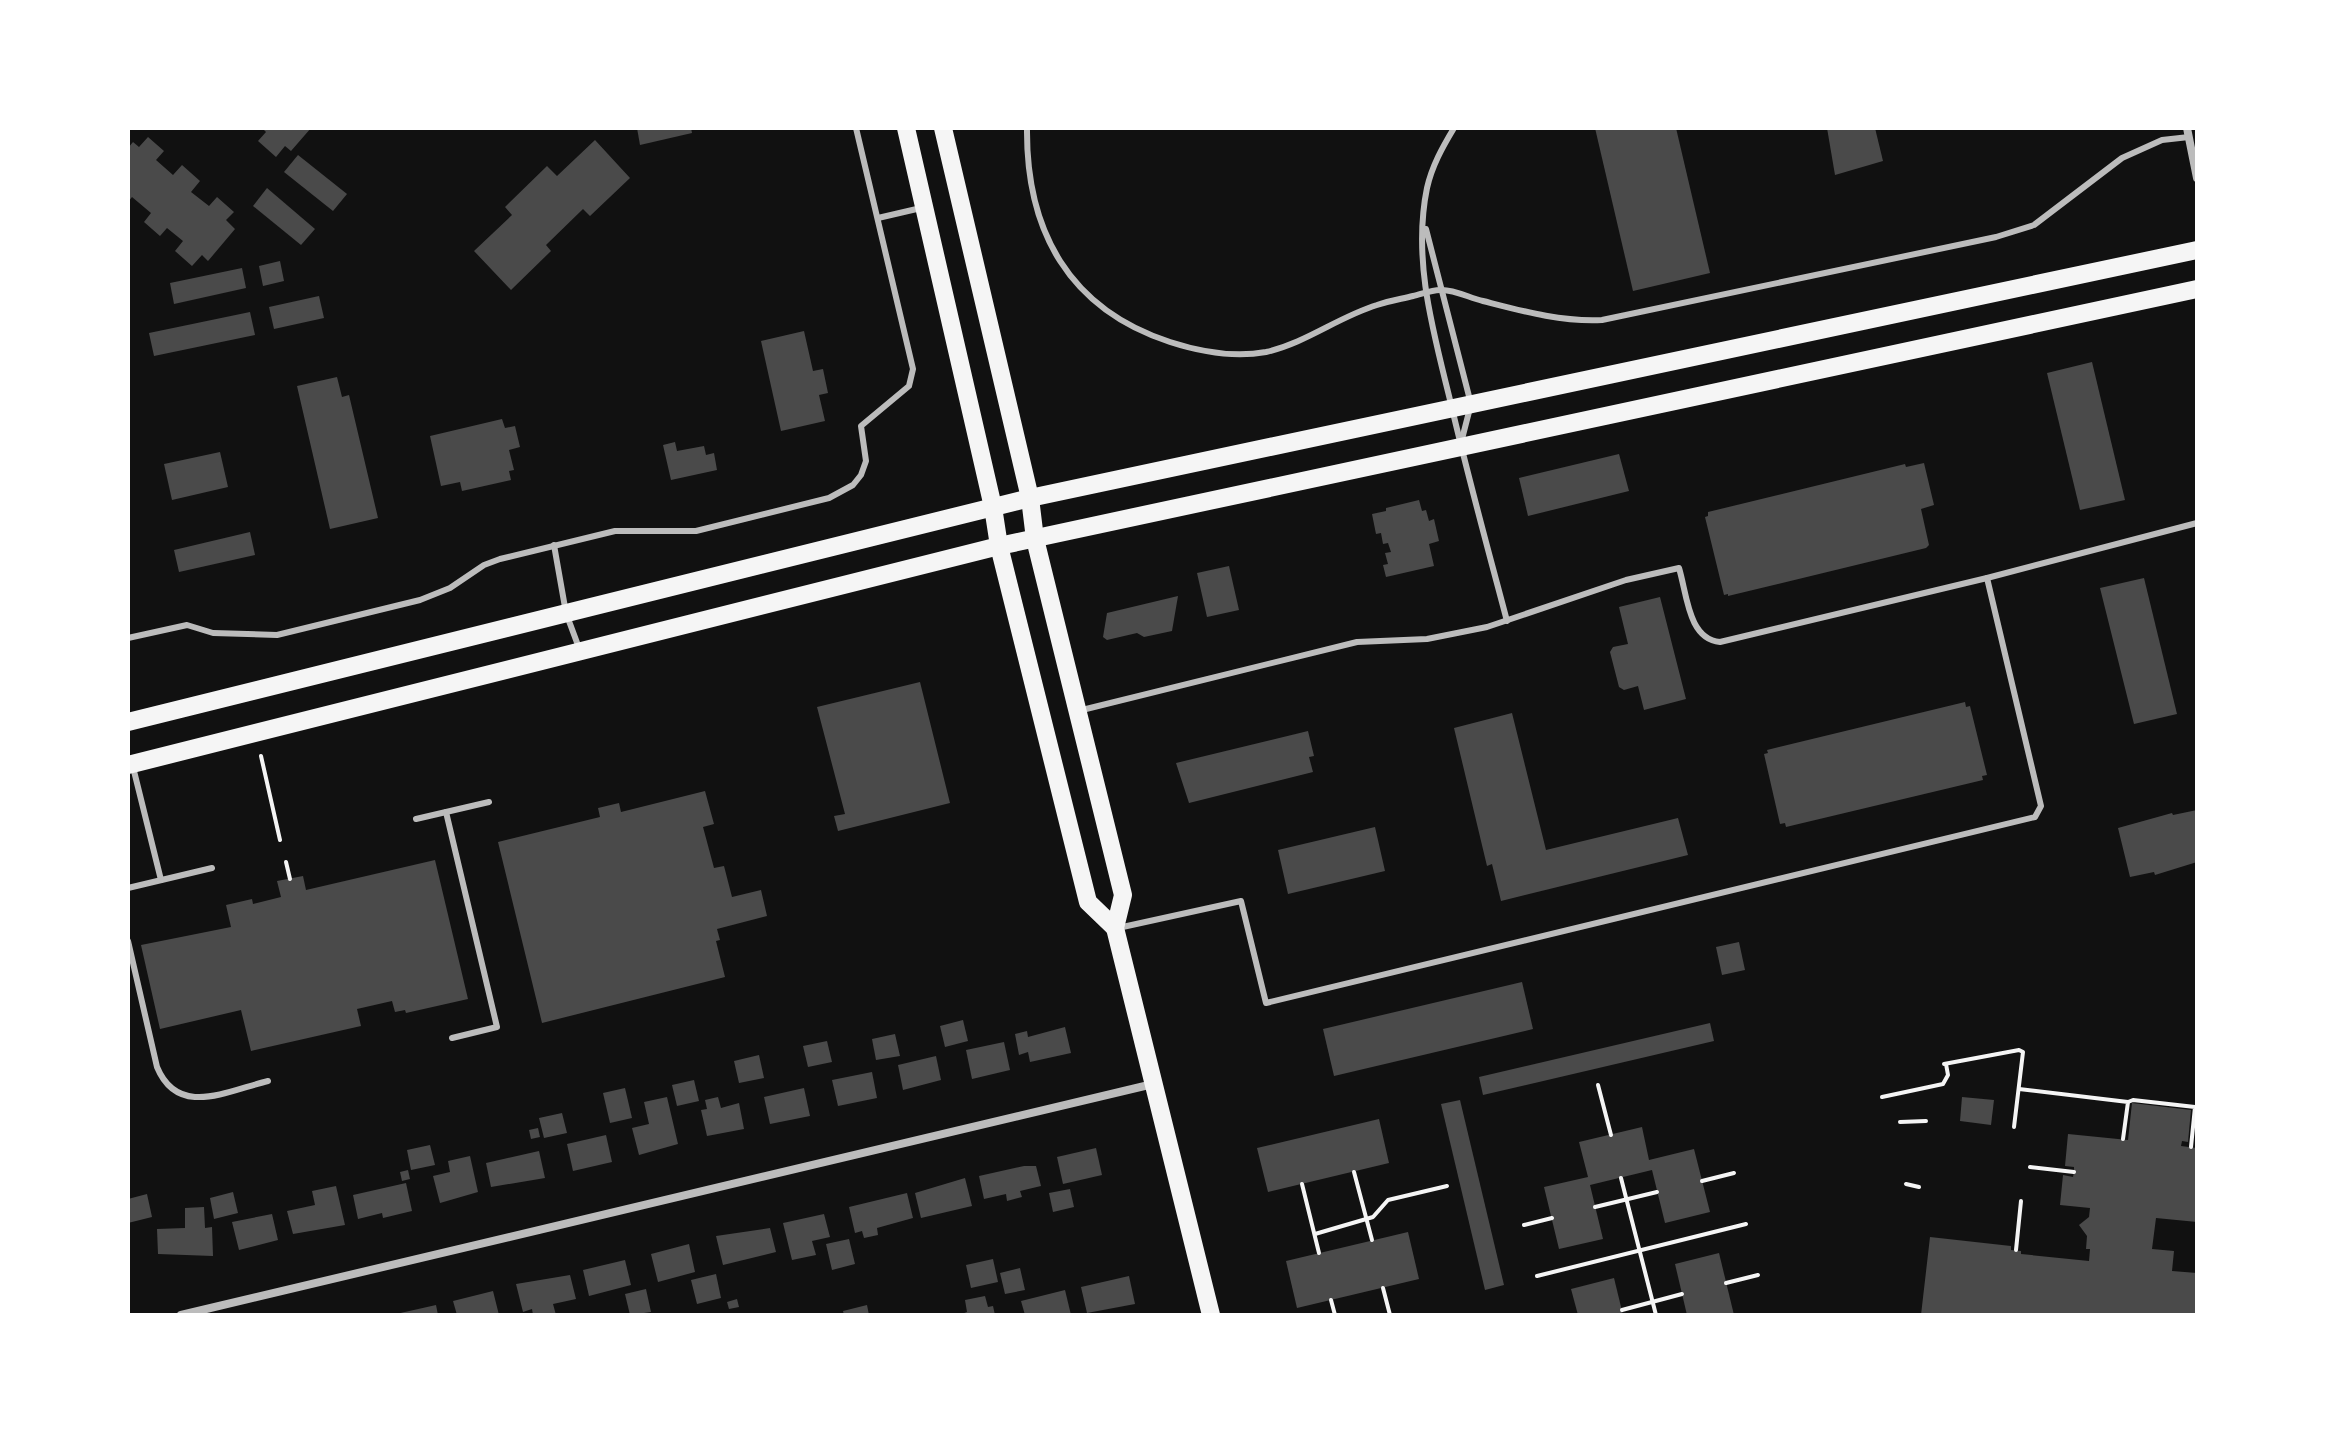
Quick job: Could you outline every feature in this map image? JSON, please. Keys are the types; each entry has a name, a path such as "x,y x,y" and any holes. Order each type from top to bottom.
{"main road":[{"path":"906,128 993,507 999,546 1088,902 1115,928"},
{"path":"943,128 1030,498 1035,539 1123,895 1115,928 1211,1315"},
{"path":"128,722 1030,498 2197,250"},
{"path":"129,759 999,546 2197,289"}],"street":[{"path":"2188,132 2197,178"},
{"path":"181,1315 1153,1084"}],"lane":[{"path":"128,638 187,625 213,633 277,635 420,600 450,588 484,565 554,545 615,531 696,531 829,498 853,485 866,461 861,426 909,386 913,369 856,128"},
{"path":"1027,128 1028,171 1034,199 1067,274 1102,309 1135,328 1192,349 1245,354 1266,352 1299,341 1375,305 1443,289 1557,319 1591,320 1631,315 1996,237 2034,225 2122,158 2188,132"},
{"path":"1454,128 1434,163 1426,190 1424,294 1460,446 1507,621"},
{"path":"878,218 924,208"},
{"path":"1424,221 1471,404 1460,446"},
{"path":"1078,711 1357,642 1427,639 1507,621 1583,593 1679,568 1696,629 1710,641 1720,642 1987,578 2197,523"},
{"path":"554,545 566,613 580,651"},
{"path":"1115,928 1241,901 1266,1003 2035,817 2041,806 1987,578"},
{"path":"129,759 140,786 161,880"},
{"path":"416,819 489,802"},
{"path":"446,812 497,1027 452,1038"},
{"path":"128,888 212,868"},
{"path":"128,941 157,1067 171,1090 196,1099 268,1081"}],"path":[{"path":"261,756 280,840"},
{"path":"286,862 290,879"},
{"path":"1882,1097 1943,1084 1948,1075 1945,1064 2019,1050 2023,1052 2014,1127"},
{"path":"1598,1085 1611,1135"},
{"path":"2019,1089 2195,1107 2191,1147"},
{"path":"2123,1139 2128,1102"},
{"path":"1900,1122 1926,1121"},
{"path":"2030,1167 2074,1172"},
{"path":"1354,1172 1372,1240"},
{"path":"1702,1181 1734,1173"},
{"path":"1621,1178 1656,1315"},
{"path":"1302,1184 1319,1253"},
{"path":"1906,1184 1919,1187"},
{"path":"1315,1234 1366,1219 1376,1214 1388,1200 1447,1186"},
{"path":"1595,1207 1657,1192"},
{"path":"2016,1250 2021,1201"},
{"path":"1524,1225 1552,1218"},
{"path":"1537,1276 1746,1224"},
{"path":"1726,1283 1758,1275"},
{"path":"1383,1288 1390,1315"},
{"path":"1622,1310 1682,1294"},
{"path":"1331,1300 1335,1315"}],"building":[{"path":"262,128 311,128 291,151 285,146 276,157 258,141 266,132"},
{"path":"637,128 691,128 692,133 640,145"},
{"path":"1595,128 1676,128 1710,273 1633,291"},
{"path":"1827,128 1875,128 1883,161 1835,175"},
{"path":"148,137 164,151 156,160 173,175 182,165 200,181 191,192 209,206 217,197 234,212 226,220 235,229 208,261 202,255 192,266 175,251 183,241 167,228 160,236 144,222 151,213 132,197 128,202 128,148 133,142 139,147"},
{"path":"595,140 630,178 590,216 583,209 546,245 551,251 511,290 474,251 512,215 505,207 547,166 557,176"},
{"path":"298,155 347,194 333,211 284,172"},
{"path":"267,188 315,229 301,245 253,206"},
{"path":"280,261 284,281 263,286 259,266"},
{"path":"242,268 246,288 174,304 170,283"},
{"path":"319,296 324,318 274,329 269,307"},
{"path":"250,312 255,335 154,356 149,333"},
{"path":"804,331 813,371 823,369 828,393 819,395 825,421 781,431 761,341"},
{"path":"2092,362 2125,500 2080,510 2047,373"},
{"path":"337,377 342,397 349,395 378,518 330,529 297,386"},
{"path":"502,419 505,428 515,426 520,447 509,450 514,470 509,471 511,480 462,491 460,482 441,486 430,436"},
{"path":"675,442 677,451 704,446 706,455 714,453 717,470 671,480 663,445"},
{"path":"220,452 228,487 172,500 164,464"},
{"path":"1619,454 1629,491 1528,516 1519,478"},
{"path":"1924,463 1934,505 1921,509 1929,545 1926,548 1724,595 1705,517 1708,512 1905,464 1906,467"},
{"path":"1419,500 1429,521 1434,519 1439,541 1429,544 1434,566 1386,577 1383,565 1388,564 1385,553 1391,552 1388,543 1383,544 1381,533 1376,534 1372,514"},
{"path":"250,532 255,555 179,572 174,550"},
{"path":"1229,566 1239,610 1207,617 1197,573"},
{"path":"2144,578 2177,714 2134,724 2100,588"},
{"path":"1178,596 1172,631 1144,637 1137,633 1107,640 1103,637 1107,613"},
{"path":"1660,597 1686,699 1644,710 1638,686 1624,690 1619,687 1610,652 1613,647 1628,644 1619,607"},
{"path":"920,682 950,803 838,831 834,816 845,814 817,707"},
{"path":"1965,702 1966,707 1970,706 1987,775 1982,776 1983,780 1786,827 1785,823 1780,824 1764,754 1768,753 1767,750"},
{"path":"1512,713 1546,850 1678,818 1688,855 1501,901 1492,864 1487,866 1454,728"},
{"path":"1308,731 1314,756 1309,757 1313,772 1189,803 1176,763"},
{"path":"705,791 714,824 703,827 714,868 724,866 732,897 761,890 767,916 717,929 720,940 716,941 725,977 542,1023 498,842 600,817 598,808 619,803 621,812"},
{"path":"2197,810 2197,862 2155,875 2154,872 2130,877 2118,828 2172,813"},
{"path":"1375,827 1385,871 1288,894 1278,850"},
{"path":"435,860 468,999 406,1013 405,1010 395,1012 392,1001 357,1009 361,1026 251,1051 241,1010 160,1029 141,945 231,927 226,905 252,899 253,904 281,897 277,881 303,876 306,890"},
{"path":"1739,942 1745,970 1722,975 1716,947"},
{"path":"1522,982 1533,1029 1334,1076 1323,1029"},
{"path":"963,1020 968,1041 945,1047 940,1026"},
{"path":"1710,1023 1714,1041 1483,1095 1479,1077"},
{"path":"1065,1027 1071,1053 1030,1062 1028,1052 1019,1055 1015,1034 1027,1031 1028,1037"},
{"path":"895,1034 900,1056 876,1060 872,1039"},
{"path":"827,1041 832,1062 808,1067 803,1046"},
{"path":"1004,1042 1010,1070 972,1079 966,1050"},
{"path":"759,1055 764,1078 739,1083 734,1061"},
{"path":"936,1056 941,1080 903,1090 898,1065"},
{"path":"872,1072 877,1098 838,1106 832,1080"},
{"path":"694,1080 699,1101 677,1106 672,1085"},
{"path":"625,1088 632,1118 610,1123 603,1093"},
{"path":"804,1088 810,1116 770,1124 764,1097"},
{"path":"667,1097 678,1144 639,1155 632,1128 649,1124 644,1102"},
{"path":"718,1097 721,1108 739,1103 744,1129 707,1136 701,1110 707,1109 705,1100"},
{"path":"1962,1097 1994,1100 1991,1125 1960,1121"},
{"path":"1460,1100 1504,1285 1485,1290 1441,1104"},
{"path":"2132,1103 2191,1110 2188,1142 2182,1141 2181,1146 2197,1148 2197,1222 2156,1218 2152,1249 2174,1251 2172,1271 2197,1273 2197,1315 1921,1315 1930,1237 2011,1246 2011,1250 2021,1251 2021,1254 2089,1261 2087,1236 2079,1225 2089,1217 2090,1208 2060,1205 2063,1175 2073,1177 2074,1172 2074,1167 2065,1166 2068,1134 2128,1140"},
{"path":"562,1113 567,1133 544,1138 539,1118"},
{"path":"1379,1119 1389,1163 1268,1192 1257,1148"},
{"path":"1642,1127 1649,1160 1694,1149 1710,1212 1665,1223 1652,1170 1590,1185 1603,1239 1559,1249 1544,1187 1588,1177 1579,1142"},
{"path":"538,1128 540,1137 531,1139 529,1130"},
{"path":"606,1135 612,1162 573,1171 567,1144"},
{"path":"430,1145 435,1165 411,1170 407,1150"},
{"path":"1096,1148 1102,1175 1063,1184 1057,1157"},
{"path":"539,1151 545,1178 491,1187 486,1163"},
{"path":"470,1156 478,1192 440,1203 433,1176 450,1172 448,1161"},
{"path":"1036,1166 1041,1186 1020,1191 1022,1197 1007,1201 1006,1194 984,1199 979,1176"},
{"path":"408,1170 410,1179 402,1181 400,1172"},
{"path":"965,1178 972,1206 921,1218 915,1193"},
{"path":"406,1183 412,1211 383,1218 382,1213 358,1219 353,1195"},
{"path":"336,1186 345,1225 293,1234 287,1211 315,1205 312,1191"},
{"path":"1070,1189 1074,1207 1053,1212 1049,1193"},
{"path":"233,1192 238,1213 214,1219 210,1198"},
{"path":"907,1193 913,1218 877,1228 878,1235 864,1238 862,1231 855,1233 849,1207"},
{"path":"147,1194 152,1217 128,1223 128,1199"},
{"path":"204,1207 205,1228 212,1227 213,1256 158,1254 157,1229 185,1228 185,1208"},
{"path":"272,1214 278,1240 239,1250 232,1222"},
{"path":"824,1214 830,1237 812,1241 816,1255 792,1260 783,1223"},
{"path":"770,1228 776,1252 723,1265 716,1236"},
{"path":"1408,1232 1419,1279 1297,1308 1286,1261"},
{"path":"849,1239 855,1264 832,1270 826,1244"},
{"path":"689,1244 695,1272 658,1282 651,1254"},
{"path":"1719,1253 1734,1315 1687,1315 1675,1264"},
{"path":"993,1259 998,1282 971,1288 966,1265"},
{"path":"625,1260 631,1285 589,1296 583,1270"},
{"path":"1020,1268 1025,1290 1005,1294 1000,1273"},
{"path":"716,1274 721,1298 697,1304 691,1280"},
{"path":"570,1275 576,1299 553,1304 556,1315 533,1315 532,1309 523,1312 516,1284"},
{"path":"1129,1276 1135,1304 1087,1313 1081,1287"},
{"path":"1614,1278 1623,1315 1578,1315 1571,1289"},
{"path":"646,1289 651,1312 630,1315 625,1294"},
{"path":"1065,1290 1071,1315 1025,1315 1021,1301"},
{"path":"493,1291 499,1315 457,1315 453,1301"},
{"path":"985,1296 988,1307 993,1306 995,1315 959,1315 967,1312 965,1300"},
{"path":"737,1299 739,1307 729,1309 727,1302"},
{"path":"436,1305 438,1315 396,1314"},
{"path":"867,1305 869,1315 844,1315 843,1311"}]}
